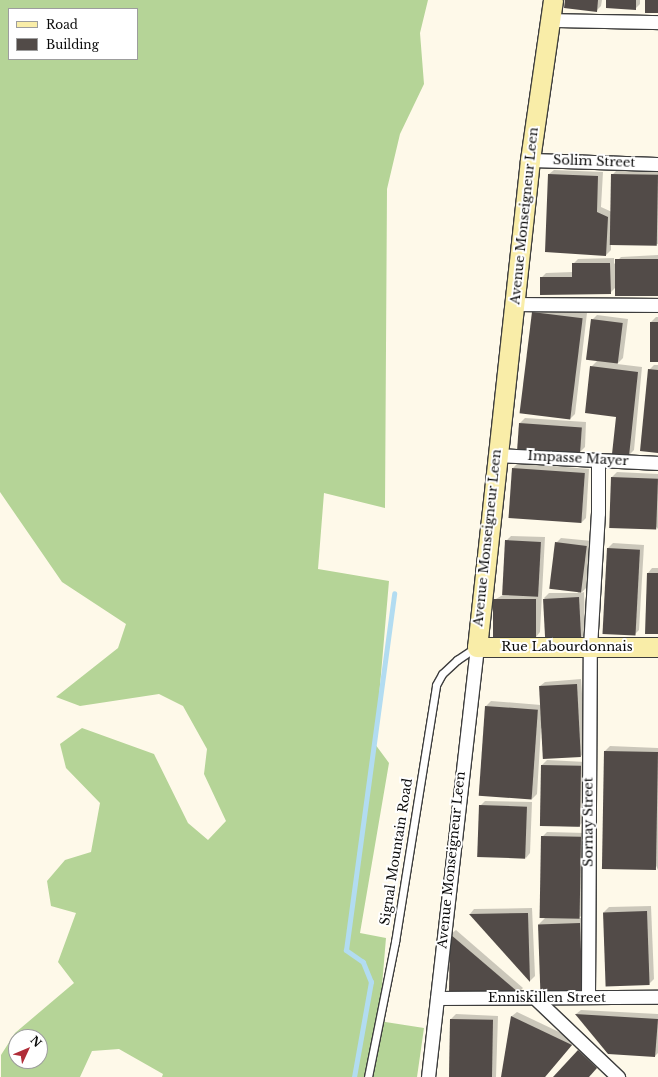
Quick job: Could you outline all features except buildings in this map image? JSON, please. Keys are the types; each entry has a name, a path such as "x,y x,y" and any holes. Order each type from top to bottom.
{"main road":[{"name":"Avenue Monseigneur Leen","path":"476,647 497,455 516,304 530,160 551,20 552,0"},
{"name":"Rue Labourdonnais","path":"476,647 658,647"}],"street":[{"path":"551,20 658,22"},
{"name":"Solim Street","path":"530,160 658,164"},
{"path":"516,304 658,306"},
{"name":"Impasse Mayer","path":"497,455 658,463"},
{"name":"Sornay Street","path":"588,997 590,647 598,513 598,460"},
{"name":"Avenue Monseigneur Leen","path":"428,1077 476,647"},
{"name":"Enniskillen Street","path":"437,998 658,997"},
{"path":"535,998 618,1077"}],"lane":[{"name":"Signal Mountain Road","path":"368,1077 395,942 436,686 442,674 456,660 476,647"}],"green space":[{"path":"0,0 428,0 420,33 424,84 400,134 387,189 385,508 324,493 318,569 389,581 375,744 389,763 360,933 386,938 379,1021 424,1028 417,1077 162,1077 163,1074 119,1049 92,1051 80,1077 1,1077 1,1055 8,1044 8,1069 48,1069 48,1029 20,1029 74,983 58,962 76,913 51,906 47,881 65,860 91,852 100,803 66,768 60,744 82,728 154,754 188,823 208,840 226,821 204,774 207,749 183,706 159,694 80,706 56,697 118,648 126,624 62,582 0,492"}],"waterway":[{"path":"354,1077 371,982 363,962 346,950 394,593"}]}
